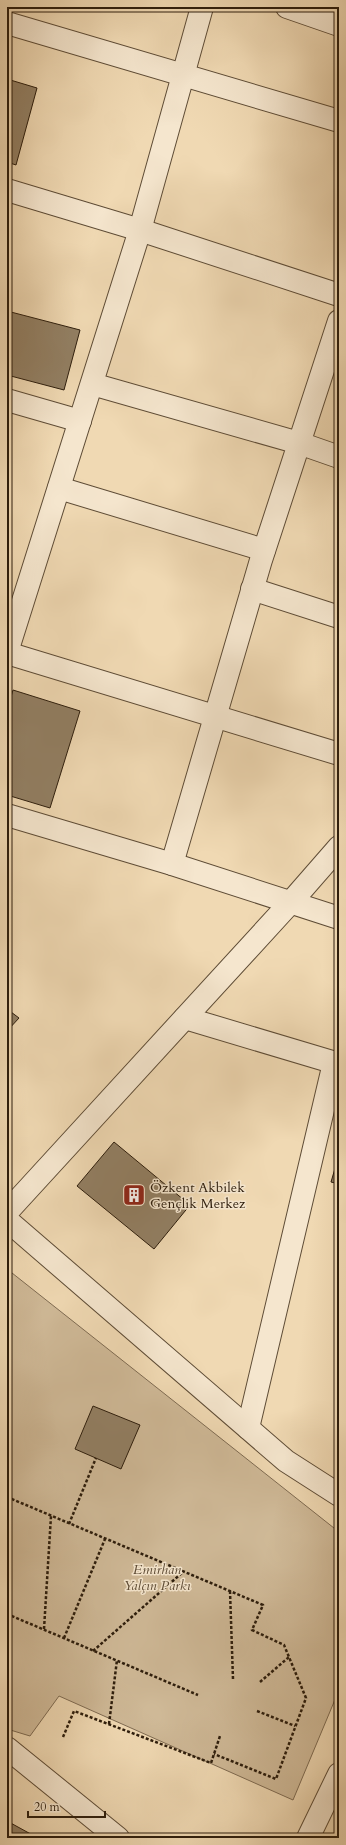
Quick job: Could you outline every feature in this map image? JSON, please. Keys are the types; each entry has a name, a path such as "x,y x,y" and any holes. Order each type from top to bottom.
{"street":[{"path":"202,7 182,73 140,230 7,652 339,754"},
{"path":"287,7 339,25"},
{"path":"7,23 182,73 339,121"},
{"path":"7,190 140,230 339,295"},
{"path":"172,864 252,589 339,321"},
{"path":"92,384 299,443 339,456"},
{"path":"7,400 80,421"},
{"path":"59,488 264,550"},
{"path":"252,589 339,617"},
{"path":"7,815 172,864 339,918"},
{"path":"7,1212 291,902 339,847"},
{"path":"185,1018 336,1063 248,1428"},
{"path":"7,1220 286,1461 339,1495"},
{"path":"7,1748 118,1838"},
{"path":"308,1838 339,1774"}],"path":[{"path":"69,1524 96,1458"},
{"path":"7,1497 264,1605 252,1630 284,1645 306,1698 276,1779 214,1754"},
{"path":"44,1629 51,1516"},
{"path":"64,1638 105,1538"},
{"path":"93,1650 184,1572"},
{"path":"230,1591 233,1679"},
{"path":"7,1614 198,1695"},
{"path":"260,1682 289,1657"},
{"path":"109,1724 117,1660"},
{"path":"63,1737 74,1711 211,1764 220,1736"},
{"path":"258,1711 295,1726"}],"green space":[{"name":"Emirhan Yalçın Parkı","path":"7,1269 339,1532 339,1690 293,1800 59,1696 30,1736 7,1729"}],"building":[{"path":"7,79 37,88 16,165 7,162"},
{"path":"7,311 80,330 64,390 7,375"},
{"path":"13,690 80,711 50,808 7,795 7,711"},
{"path":"7,1009 19,1018 7,1031"},
{"name":"Özkent Akbilek Gençlik Merkez","path":"114,1142 190,1205 154,1249 77,1186"},
{"path":"339,1155 339,1184 331,1182"},
{"path":"93,1406 140,1425 121,1469 75,1449"},
{"path":"7,1821 38,1838 7,1838"}],"place":[{"name":"Özkent Akbilek Gençlik Merkez","path":"134,1195"}]}
